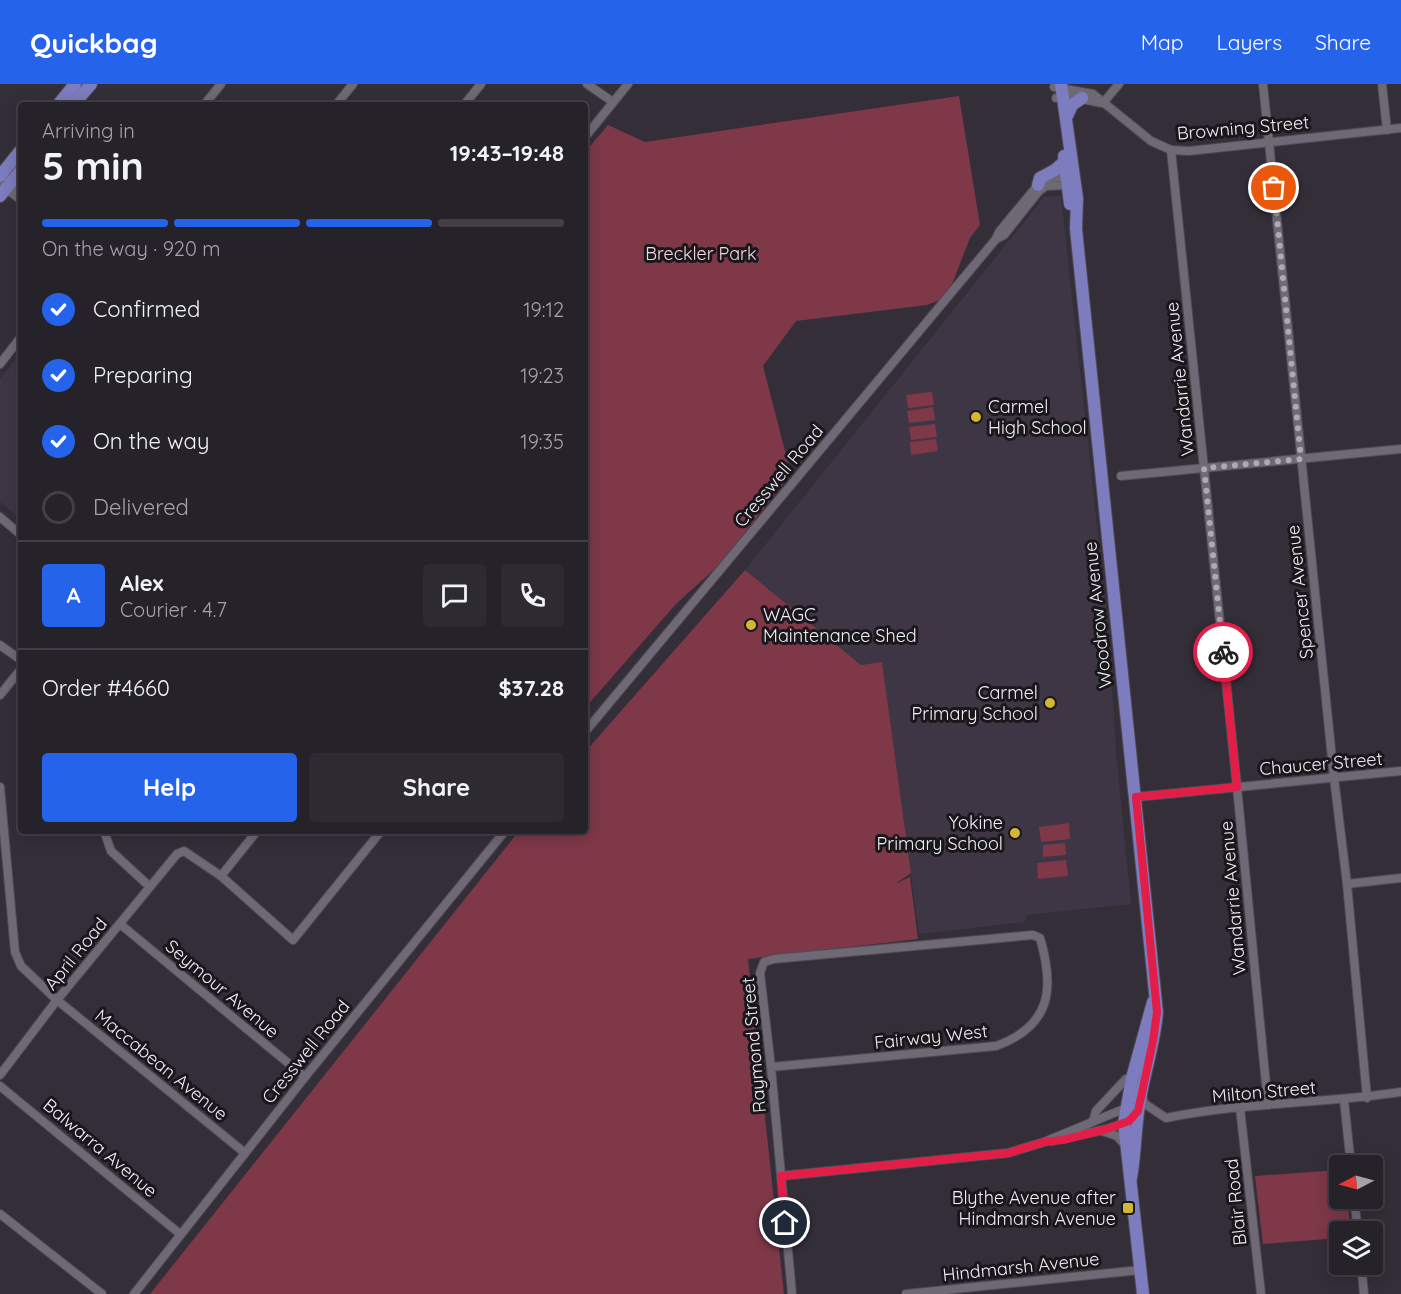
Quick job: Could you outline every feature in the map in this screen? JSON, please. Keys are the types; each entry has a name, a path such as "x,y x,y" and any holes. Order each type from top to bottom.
{"main road":[{"path":"66,102 75,84"},
{"path":"68,102 91,84"},
{"name":"Woodrow Avenue","path":"1058,90 1067,116 1071,180 1155,998 1156,1022 1141,1094 1132,1109"},
{"name":"Woodrow Avenue","path":"1058,90 1064,162 1071,180"},
{"path":"1067,116 1072,105 1082,98"},
{"path":"3,184 18,156"},
{"path":"1038,185 1040,178 1064,162"},
{"path":"3,184 18,172"},
{"name":"Woodrow Avenue","path":"1132,1109 1132,1078 1155,998"},
{"path":"1132,1109 1124,1123 1125,1145 1131,1178 1143,1294"},
{"path":"1131,1178 1136,1152 1132,1109"}],"street":[{"path":"206,102 221,84"},
{"path":"338,102 353,84"},
{"path":"466,102 481,84"},
{"path":"587,84 613,102"},
{"path":"588,133 628,84"},
{"path":"1103,103 1119,84"},
{"name":"Spencer Avenue","path":"1263,84 1334,778 1347,884 1366,1098"},
{"path":"1382,84 1387,130"},
{"name":"Browning Street","path":"1058,90 1093,94 1151,141 1171,150 1189,151 1401,128"},
{"name":"Browning Street","path":"1058,90 1103,103"},
{"name":"Wandarrie Avenue","path":"1171,150 1268,1106"},
{"path":"1038,185 1050,178 1071,180"},
{"name":"Cresswell Road","path":"996,239 1004,235 1039,191 1046,186 1071,180"},
{"path":"3,184 18,190"},
{"path":"3,184 18,198"},
{"name":"Cresswell Road","path":"588,728 996,239 1009,219 1038,185"},
{"path":"0,364 18,341"},
{"path":"1120,476 1401,449"},
{"path":"0,517 18,532"},
{"path":"0,645 18,658"},
{"path":"0,695 18,673"},
{"name":"Chaucer Street","path":"1136,797 1401,771"},
{"name":"Maccabean Avenue","path":"0,787 15,952 21,966 57,1000 245,1153"},
{"path":"105,834 111,851 149,886"},
{"path":"255,834 221,876 293,940 379,834"},
{"name":"Cresswell Road","path":"134,1294 304,1077 503,834"},
{"name":"April Road","path":"0,1075 57,1000 177,854 184,851 221,876"},
{"path":"1347,884 1401,878"},
{"name":"Seymour Avenue","path":"120,924 304,1077"},
{"name":"Raymond Street","path":"792,1294 760,973 764,962 1021,936 1033,935 1040,938"},
{"name":"Fairway West","path":"771,1067 996,1046 1016,1039 1044,1009 1047,981 1040,938"},
{"path":"1093,1121 1096,1111 1126,1079 1132,1078"},
{"name":"Balwarra Avenue","path":"0,1086 180,1234"},
{"name":"Milton Street","path":"1141,1094 1146,1104 1166,1118 1240,1108 1366,1098 1401,1092"},
{"path":"1344,1100 1350,1155"},
{"name":"Blair Road","path":"1240,1108 1261,1294"},
{"path":"781,1176 1008,1153 1132,1109"},
{"path":"1044,1142 1063,1140 1124,1123"},
{"path":"1100,1131 1117,1136 1125,1145"},
{"path":"0,1214 102,1294"},
{"name":"Hindmarsh Avenue","path":"906,1294 1140,1270"},
{"path":"1362,1275 1364,1294"}],"shaded area":[{"name":"Carmel High School","path":"1061,196 1109,636 1116,752 1131,904 1027,915 1024,922 919,934 882,663 861,665 745,570 1044,197"},
{"path":"18,356 18,517 0,502 0,379"}],"green space":[{"name":"Breckler Park","path":"959,96 980,225 970,238 947,297 927,305 796,321 763,366 791,474 719,565 676,604 588,705 588,148 608,125 645,142"},
{"path":"932,392 934,405 908,408 906,395"},
{"path":"933,407 935,420 909,423 907,411"},
{"path":"935,424 937,437 911,440 909,427"},
{"path":"936,439 938,451 911,455 910,442"},
{"path":"745,570 861,665 882,662 911,873 895,884 910,877 918,939 748,959 784,1294 150,1294 517,834 588,834 588,749"},
{"path":"1069,823 1070,839 1041,842 1039,827"},
{"path":"1065,843 1066,855 1043,857 1043,845"},
{"path":"1066,860 1068,876 1038,879 1037,863"},
{"path":"1329,1171 1329,1209 1348,1209 1350,1221 1329,1221 1329,1239 1263,1244 1255,1176"}],"way so far":[{"path":"1223,652 1204,468 1301,459 1274,188"}],"place":[{"name":"Carmel High School","path":"976,417"},
{"name":"WAGC Maintenance Shed","path":"751,625"},
{"name":"Carmel Primary School","path":"1050,703"},
{"name":"Yokine Primary School","path":"1015,833"},
{"name":"Blythe Avenue after Hindmarsh Avenue","path":"1128,1208"}],"route":[{"path":"785,1223 781,1176 1008,1153 1044,1142 1063,1140 1107,1129 1129,1121 1138,1111 1157,1012 1136,797 1237,787 1223,652"}]}
